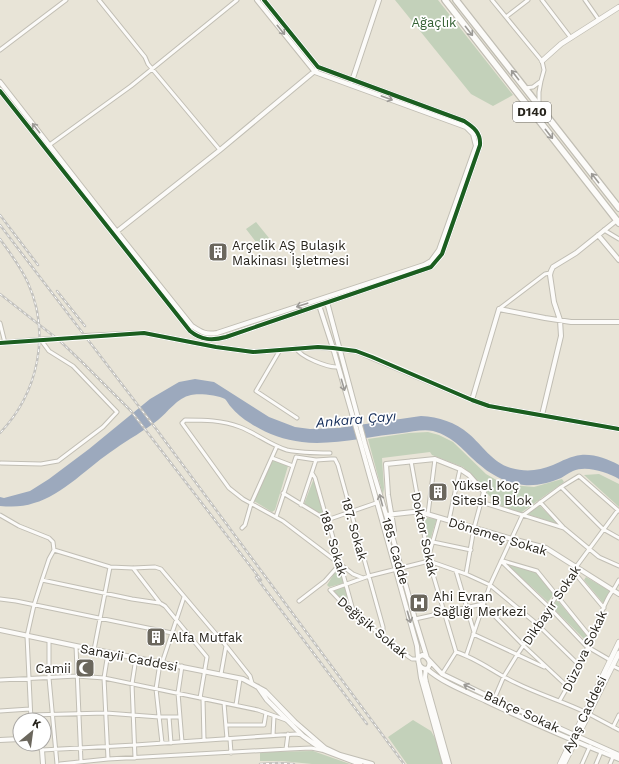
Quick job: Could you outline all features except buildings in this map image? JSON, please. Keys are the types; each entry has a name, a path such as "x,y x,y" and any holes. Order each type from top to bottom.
{"highway":[{"name":"D140","path":"445,0 618,221"},
{"name":"D140","path":"456,0 619,208"}],"main road":[{"path":"542,62 557,48 619,7"},
{"name":"Ayaş Caddesi","path":"614,663 619,642"},
{"name":"Ayaş Caddesi","path":"564,764 587,713 619,654"},
{"name":"Ayaş Caddesi","path":"560,764 575,738"}],"street":[{"path":"0,50 66,0"},
{"path":"99,0 145,57 148,64 220,150"},
{"path":"45,149 153,69 237,0"},
{"path":"0,91 45,149 115,234 192,326 200,332 208,334 232,328 428,263 439,250 476,146 473,134 466,127 315,72 257,0"},
{"path":"0,82 190,331 196,335 209,340 217,339 431,267 438,261 442,254 480,145 481,140 478,132 464,121 318,67 264,0"},
{"path":"350,85 379,0"},
{"path":"492,0 542,62 544,70 539,96 540,107"},
{"path":"506,17 528,0"},
{"path":"542,0 571,38"},
{"path":"585,0 599,20"},
{"path":"115,234 315,72 318,67"},
{"path":"525,88 533,87 541,81"},
{"path":"542,416 560,341 560,320 554,302 550,273 553,267 576,253 604,230 618,221"},
{"path":"604,230 619,239"},
{"path":"598,235 619,260"},
{"path":"472,400 499,309 545,274 550,273"},
{"path":"327,302 356,421"},
{"path":"319,305 363,445"},
{"path":"499,309 571,322 619,322"},
{"path":"0,323 5,343"},
{"path":"85,336 144,333 216,347 252,352 296,348 333,348 356,351 489,406 619,428"},
{"path":"0,343 50,339"},
{"path":"1,463 41,464 58,461 103,427 117,412 73,366 49,351 41,340"},
{"path":"296,348 300,354 329,366 338,367"},
{"path":"280,350 256,391 298,418"},
{"path":"330,453 288,450 277,446 241,427 225,422 185,420 182,423 229,488 251,504 276,517 353,574 363,578"},
{"name":"185. Cadde","path":"363,445 376,503 417,646 421,678 445,764"},
{"name":"185. Cadde","path":"363,445 394,530 392,535 415,619 428,659"},
{"path":"242,528 277,446"},
{"name":"187. Sokak","path":"293,466 296,457 316,460 335,459 338,465 383,627 383,636"},
{"path":"272,458 293,466 276,517"},
{"path":"388,515 386,464 435,459 460,468 469,475 484,492 474,528 466,574"},
{"path":"428,514 435,459"},
{"path":"302,505 316,460"},
{"name":"Doktor Sokak","path":"411,461 429,562 456,652"},
{"path":"448,520 460,468"},
{"name":"188. Sokak","path":"312,473 315,478 330,527 354,614"},
{"path":"466,656 490,585 522,516 561,487 579,476 618,510"},
{"path":"561,487 603,529 619,538"},
{"path":"283,493 327,520 376,503"},
{"path":"481,502 564,528"},
{"path":"540,502 564,528 589,549 599,557 619,566"},
{"name":"Dikbayır Sokak","path":"492,704 504,676 537,624 550,607 574,569 618,510"},
{"name":"Dönemeç Sokak","path":"388,515 420,512 440,519 546,548 574,569 619,594"},
{"path":"0,515 19,526 51,538 54,550 49,559 42,580 27,636 30,709 0,711"},
{"path":"429,562 429,552 440,519"},
{"path":"433,542 471,550"},
{"path":"54,550 110,567 147,567 161,569 250,676 252,683"},
{"path":"501,561 537,571 592,638"},
{"path":"501,561 550,607 586,646 614,663 619,669"},
{"path":"346,584 369,576 429,562 466,574 490,585 537,624 579,665"},
{"path":"299,600 325,581 340,564"},
{"path":"94,650 110,567"},
{"path":"133,568 160,603 207,656 202,698 204,740"},
{"path":"574,569 604,608"},
{"path":"456,571 474,633 517,655 546,667"},
{"path":"42,580 132,600 160,603"},
{"name":"Düzova Sokak","path":"560,700 588,647 604,608 619,580"},
{"name":"Değişik Sokak","path":"346,584 330,590 354,614 409,657 418,660"},
{"path":"162,743 156,689 161,663 184,597"},
{"path":"0,600 16,601 34,606 172,633"},
{"path":"415,619 483,604"},
{"path":"483,604 524,646 568,687"},
{"name":"Sanayii Caddesi","path":"0,630 108,653 240,678 258,686 265,691 294,722 325,748 340,755 372,764"},
{"path":"49,640 49,678 55,749 58,764 108,759 286,749 311,748 323,750"},
{"path":"76,646 81,762"},
{"path":"221,674 226,646"},
{"path":"442,674 456,652 517,683 560,700 619,730"},
{"path":"108,653 104,678 108,759"},
{"path":"418,660 422,655 428,659 429,665 426,669 425,677 449,764"},
{"path":"135,758 132,684 136,658"},
{"name":"Bahçe Sokak","path":"428,659 442,674 619,760"},
{"name":"Bahçe Sokak","path":"418,660 422,668 426,669 432,674 492,704 619,755"},
{"path":"182,666 178,693 182,742"},
{"path":"0,680 77,676 104,678 258,710 289,721"},
{"path":"236,705 240,678"},
{"name":"Sanayii Caddesi","path":"258,686 268,700 303,736 323,750 360,764"},
{"path":"224,703 231,753"},
{"path":"226,725 264,725 266,713"},
{"path":"53,715 106,714 180,717"},
{"path":"613,727 619,715"},
{"path":"273,736 274,716"},
{"path":"169,717 171,743"},
{"path":"52,749 171,743 288,734 303,736"},
{"path":"286,749 288,734"},
{"path":"0,740 12,739"},
{"path":"582,764 590,746"},
{"path":"42,752 43,764"},
{"path":"596,764 601,752"},
{"path":"610,764 613,757"}],"green space":[{"name":"Ağaçlık","path":"395,0 438,0 513,95 493,106 471,94"},
{"path":"256,222 269,238 259,246 246,229"},
{"path":"428,432 439,435 453,442 486,474 498,481 512,485 534,487 562,479 564,482 522,512 519,512 497,504 463,467 432,455 430,452 382,458 383,495 368,439 409,433"},
{"path":"273,459 288,466 275,510 272,512 254,501"},
{"path":"599,474 619,484 619,507 584,475"},
{"path":"314,478 325,517 324,518 304,504"},
{"path":"538,505 540,506 558,524 527,514"},
{"path":"423,517 436,519 428,547"},
{"path":"507,564 536,572 554,594 548,602"},
{"path":"337,569 341,572 344,583 329,587 327,585"},
{"path":"586,577 610,591 604,604 584,580"},
{"path":"345,586 350,606 349,608 332,590"},
{"path":"557,600 589,638 587,642 552,607"},
{"path":"413,720 431,731 444,764 407,764 388,737"},
{"path":"313,751 350,764 312,764 282,761 260,761 260,752"}],"water":[{"path":"195,379 214,382 269,417 295,427 310,429 338,428 421,416 434,418 458,426 474,438 493,458 511,468 537,470 574,456 591,455 619,465 619,479 596,470 578,469 561,478 543,484 529,485 512,483 484,469 447,437 429,430 326,443 288,440 274,436 245,420 237,414 225,399 213,395 198,394 181,399 153,424 120,445 55,494 26,505 13,507 0,506 0,497 4,498 30,491 49,479 89,449 150,399 179,382"}],"tunnel":[{"path":"50,339 85,336"}],"railway":[{"path":"0,215 38,265"},
{"path":"0,225 157,430 404,764"},
{"path":"0,239 19,266 28,283 35,302 39,322 37,362 32,381 24,400 0,433"},
{"path":"57,291 85,326"},
{"path":"0,294 60,341 131,411 261,580"},
{"path":"256,577 367,724"},
{"path":"260,764 294,764"}],"cycle path":[{"path":"0,91 190,331 198,336 207,339 226,337 431,267 442,254 480,145 478,133 464,121 318,67 264,0"},
{"path":"0,343 144,333 216,347 253,352 318,347 356,351 489,406 619,429"}],"place":[{"name":"Arçelik AŞ Bulaşık Makinası İşletmesi","path":"218,252"},
{"name":"Yüksel Koç Sitesi B Blok","path":"438,492"},
{"name":"Ahi Evran Sağlığı Merkezi","path":"419,603"},
{"name":"Alfa Mutfak","path":"156,637"},
{"name":"Camii","path":"85,668"}],"water label":[{"name":"Ankara Çayı","path":"356,419"}]}
